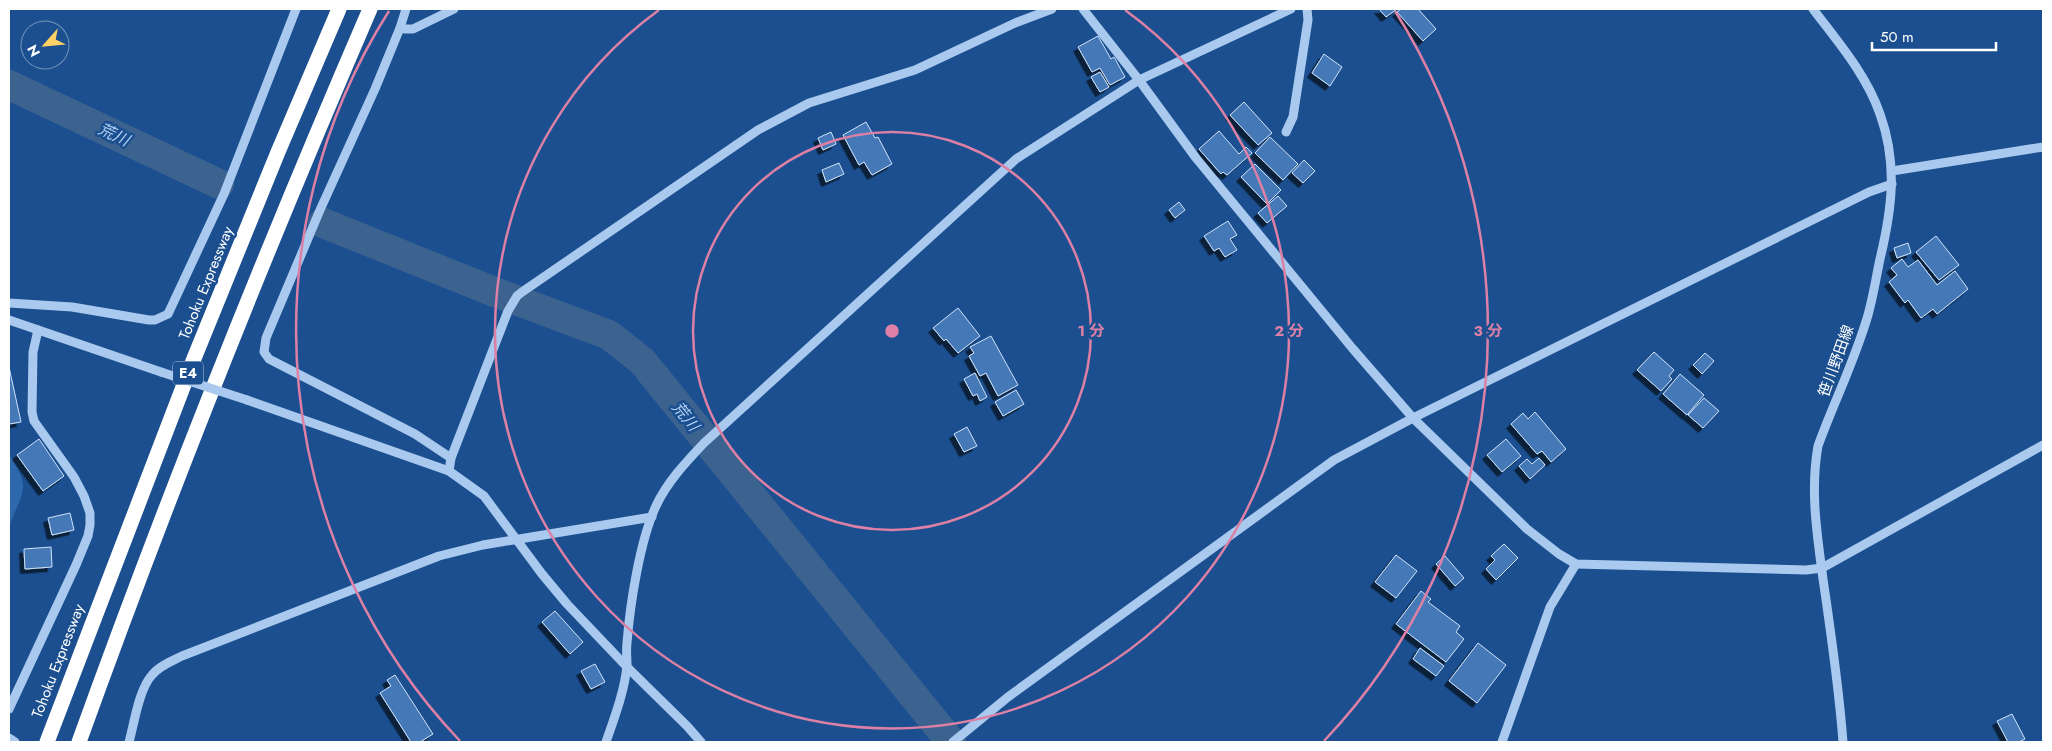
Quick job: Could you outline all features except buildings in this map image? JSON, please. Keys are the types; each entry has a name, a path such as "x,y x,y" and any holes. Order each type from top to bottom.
{"highway":[{"name":"Tohoku Expressway","path":"47,742 193,361 278,152 339,9"},
{"name":"E4","path":"80,741 125,615 215,383 304,162 370,9"}],"street":[{"path":"9,303 72,308 149,320 155,320 168,314 224,194 296,9"},
{"path":"406,9 375,89 316,219 266,338 264,352 269,359 415,434 451,458"},
{"path":"400,28 405,30 420,26 454,9"},
{"path":"449,471 451,458 508,311 517,296 522,292 720,154 758,130 809,103 915,70 1015,23 1052,9"},
{"path":"1083,9 1139,80 1196,158 1353,349 1413,418 1527,529 1559,554 1576,564 1585,566 1806,570 1822,568 2043,445"},
{"path":"606,742 614,719 626,667 629,620 641,552 652,517 664,492 686,462 704,443 1016,159 1139,80 1291,9"},
{"path":"1286,132 1293,118 1308,20 1307,9"},
{"name":"笹川野田線","path":"1813,9 1847,53 1870,92 1879,112 1888,142 1892,171 1887,232 1867,316 1818,446 1814,487 1822,568 1838,684 1842,742"},
{"path":"1892,171 2043,147"},
{"path":"952,742 1008,697 1334,460 1413,418 1869,192 1892,184"},
{"path":"9,320 247,400 449,471 484,496 567,604 626,667 701,742"},
{"path":"9,709 76,565 88,536 90,525 90,513 74,477 34,421 32,412 33,352 38,330"},
{"path":"129,742 148,679 158,669 182,656 439,556 483,546 652,517"},
{"path":"1502,742 1550,607 1576,564"},
{"path":"9,738 15,742"}],"shaded area":[{"path":"9,456 12,458 22,478 23,490 9,528"}],"waterway":[{"name":"荒川","path":"9,85 219,184"},
{"name":"荒川","path":"323,223 497,293 609,335 642,361 951,742"}]}
